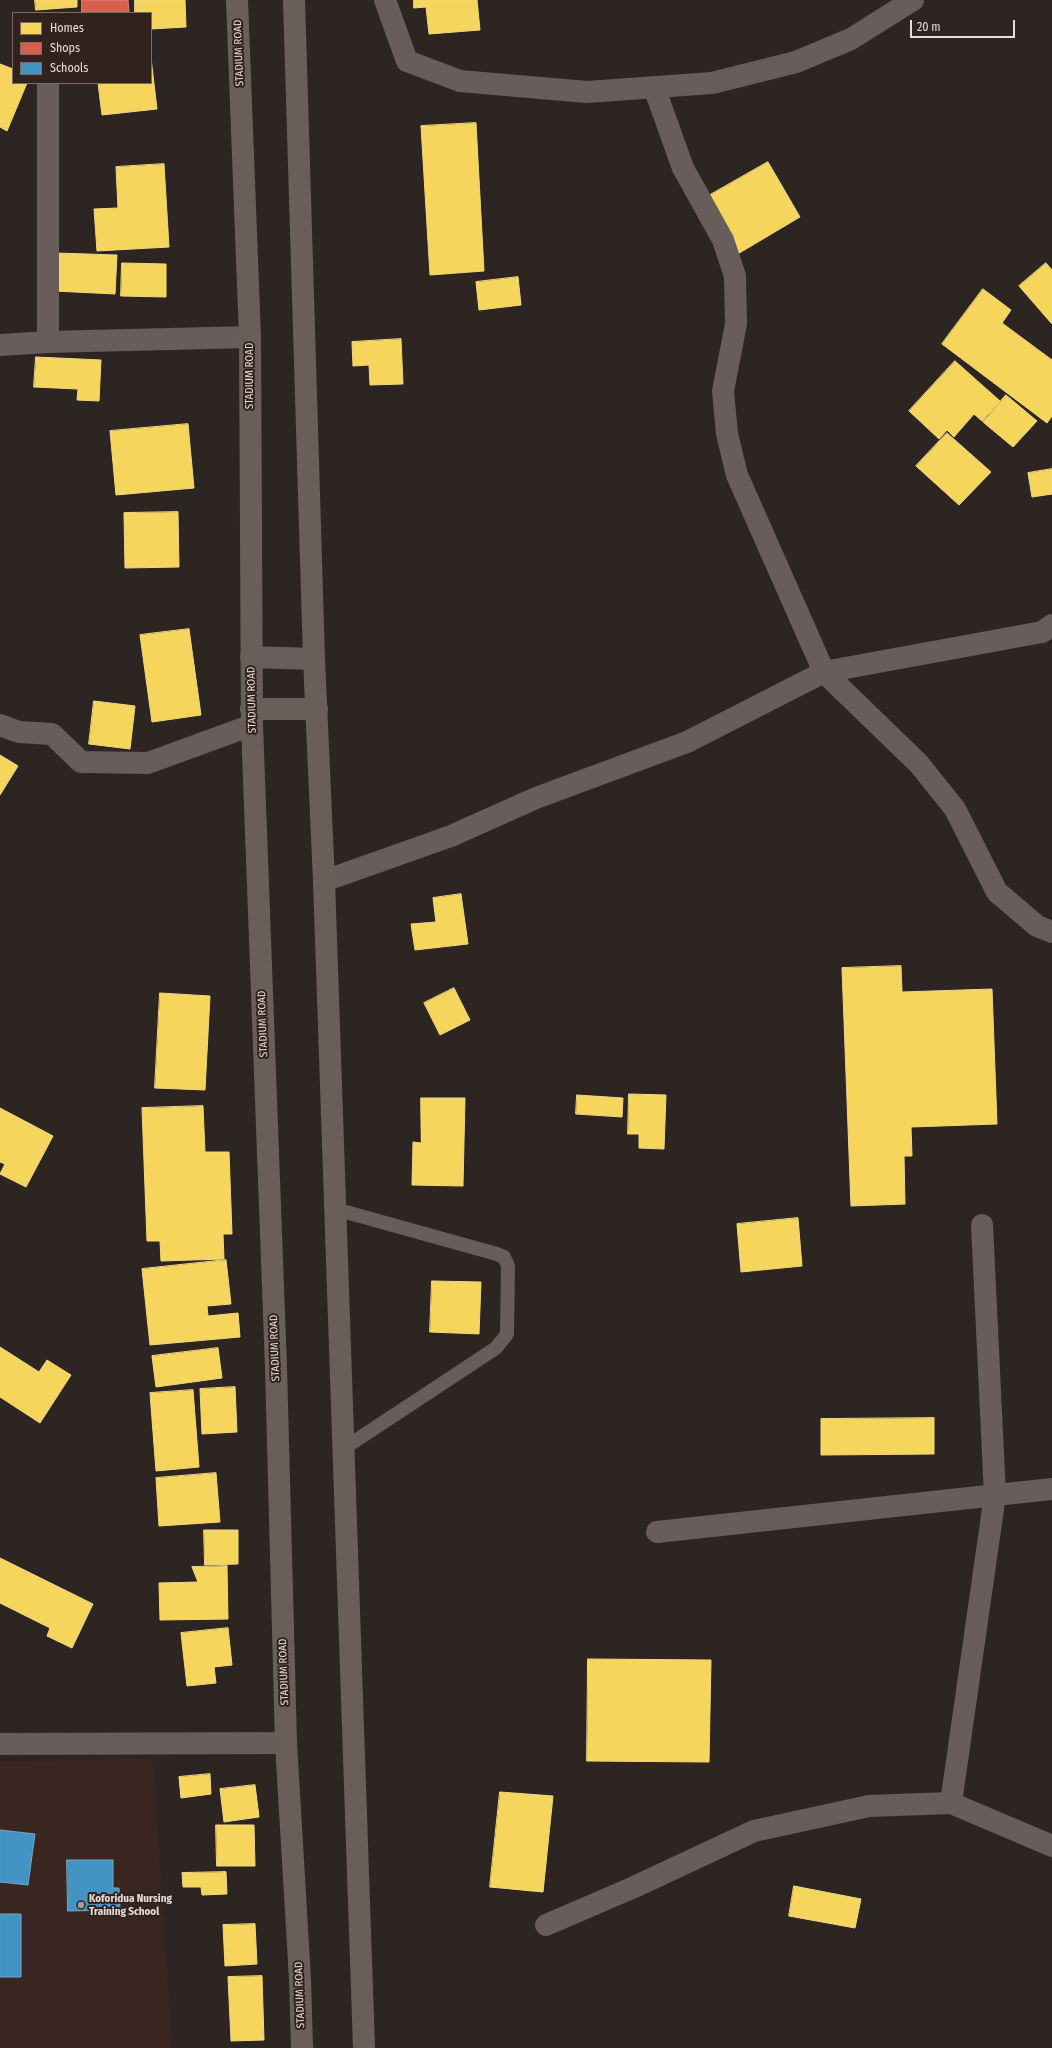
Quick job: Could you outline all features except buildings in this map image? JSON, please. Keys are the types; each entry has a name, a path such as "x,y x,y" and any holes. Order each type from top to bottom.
{"main road":[{"name":"STADIUM ROAD","path":"237,0 250,337 252,717 276,1367 286,1743 300,1971 302,2048"},
{"path":"294,0 314,659 324,881 364,2048"},
{"path":"251,657 314,659"},
{"path":"252,717 317,709"}],"street":[{"path":"385,0 407,61 460,81 587,92 712,83 796,62 850,38 913,0"},
{"path":"48,84 48,342"},
{"path":"654,87 683,168 723,240 735,276 736,324 724,391 727,434 737,475 824,672 919,764 955,809 997,892 1037,926 1052,932"},
{"path":"0,345 48,342 250,337"},
{"path":"324,881 451,836 536,798 688,742 824,672 1042,632 1052,625"},
{"path":"0,725 19,732 52,734 81,762 148,762 252,717"},
{"path":"951,1803 995,1495 982,1225"},
{"path":"657,1532 1052,1489"},
{"path":"0,1744 286,1743"},
{"path":"546,1925 632,1888 754,1831 869,1806 951,1803 1052,1846"}],"lane":[{"path":"335,1209 497,1254 504,1258 508,1266 507,1334 496,1348 343,1449"}],"shaded area":[{"name":"Koforidua Nursing Training School","path":"153,1758 172,2048 0,2048 0,1762"}],"place":[{"name":"Koforidua Nursing Training School","path":"81,1905"}]}
